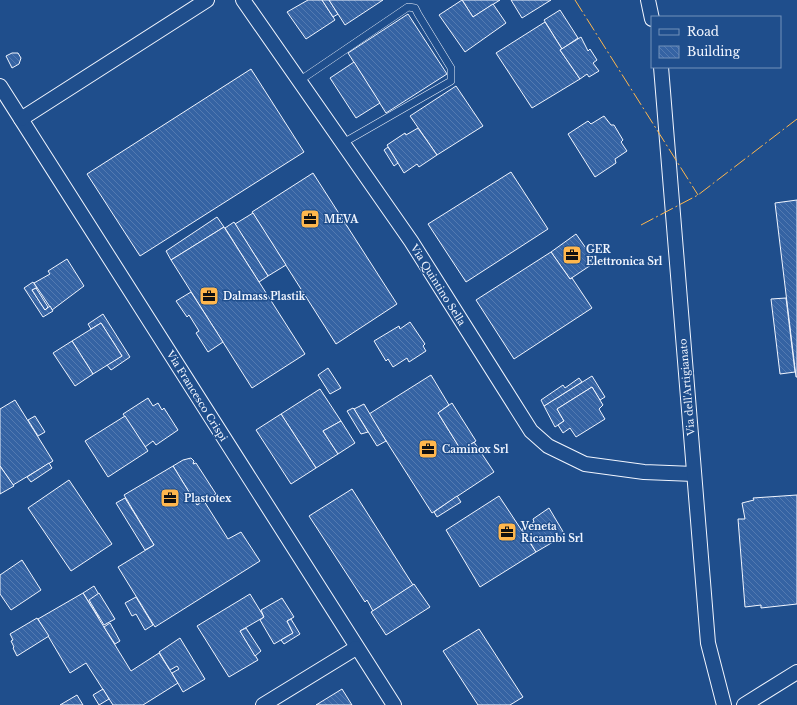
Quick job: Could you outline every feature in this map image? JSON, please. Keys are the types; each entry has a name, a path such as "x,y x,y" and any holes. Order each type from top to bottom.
{"street":[{"path":"21,119 207,0"},
{"name":"Via Quintino Sella","path":"243,0 411,241 531,431 548,446 585,464 644,472 694,474"},
{"path":"648,0 651,16"},
{"name":"Via dell'Artigianato","path":"661,68 708,642 724,705"},
{"name":"Via Francesco Crispi","path":"0,86 356,648 394,705"},
{"path":"263,705 356,648"},
{"path":"744,705 797,672"}],"lane":[{"path":"299,81 408,7 415,8 451,68 451,81 343,144"}],"building":[{"path":"308,0 322,0 335,20 306,39 287,12"},
{"path":"322,0 329,0 338,14 333,17"},
{"path":"329,0 383,0 345,25"},
{"path":"462,0 500,0 473,17"},
{"path":"462,0 473,17 493,4 506,23 465,52 439,15"},
{"path":"511,0 551,0 522,18"},
{"path":"560,10 578,38 562,49 544,20"},
{"path":"408,14 447,74 386,113 348,53"},
{"path":"545,22 562,49 560,50 580,79 532,108 496,53"},
{"path":"581,37 588,51 590,49 597,60 593,63 599,71 589,77 587,74 580,79 560,50"},
{"path":"12,53 18,53 21,58 19,64 12,68 6,56"},
{"path":"354,62 380,103 356,118 330,78"},
{"path":"251,69 304,152 140,256 87,174"},
{"path":"456,86 483,126 437,155 410,116"},
{"path":"604,116 611,125 614,125 623,140 621,142 627,151 615,159 616,163 595,177 568,134 588,121 591,124"},
{"path":"418,128 437,155 419,167 417,164 404,173 387,145 405,133 406,135"},
{"path":"388,147 398,163 394,166 384,150"},
{"path":"511,172 548,229 466,282 428,224"},
{"path":"313,173 397,304 336,344 252,212"},
{"path":"797,200 797,377 796,377 775,203"},
{"path":"253,213 286,265 268,276 235,224"},
{"path":"217,217 224,227 171,260 166,251"},
{"path":"234,222 268,276 259,282 225,228"},
{"path":"224,227 305,354 252,388 171,260"},
{"path":"576,234 590,254 586,257 591,265 570,279 551,252"},
{"path":"551,252 570,279 572,278 592,308 514,359 476,300"},
{"path":"67,259 84,286 52,310 34,283 50,274 48,271"},
{"path":"33,282 37,288 32,290 45,310 50,306 53,311 43,317 24,288"},
{"path":"36,288 48,307 45,310 32,290"},
{"path":"191,292 223,342 208,352 196,333 199,331 189,315 187,317 176,301"},
{"path":"786,298 795,372 780,374 771,299"},
{"path":"103,314 130,357 111,370 107,365 122,356 101,323 91,329 88,324"},
{"path":"410,322 425,344 423,346 426,351 409,362 407,358 393,367 388,359 386,361 374,341 399,326 400,329"},
{"path":"101,323 122,356 93,374 72,341"},
{"path":"72,341 93,374 75,386 53,353"},
{"path":"328,368 341,388 330,394 318,375"},
{"path":"431,375 449,405 438,413 461,450 474,442 494,472 432,513 369,414"},
{"path":"592,376 605,397 600,400 592,387 557,409 564,421 555,427 544,406"},
{"path":"579,378 582,382 544,406 541,400 563,385 565,388"},
{"path":"592,387 603,405 599,409 605,419 576,437 570,428 563,433 558,425 564,421 557,409"},
{"path":"320,389 341,421 323,431 338,454 316,468 281,414"},
{"path":"148,398 153,406 158,403 162,410 164,408 178,430 156,445 153,441 145,447 123,414"},
{"path":"15,400 53,461 13,485 0,466 0,409"},
{"path":"452,403 476,441 461,450 438,413"},
{"path":"364,404 386,441 377,446 354,409"},
{"path":"353,408 368,432 361,434 347,411"},
{"path":"281,414 316,468 291,484 256,430"},
{"path":"35,416 45,432 38,436 28,420"},
{"path":"125,416 148,451 108,477 85,441"},
{"path":"341,421 355,443 338,454 323,431"},
{"path":"191,458 194,461 193,464 196,463 216,494 197,505 173,466 183,460"},
{"path":"49,463 52,468 31,482 27,477"},
{"path":"0,466 14,486 0,494"},
{"path":"173,466 197,505 204,501 228,539 241,532 260,561 155,627 118,567 154,545 124,495"},
{"path":"69,480 112,544 71,571 28,508"},
{"path":"352,489 413,585 373,611 367,600 365,602 309,516"},
{"path":"797,495 797,604 761,608 761,605 745,607 738,519 745,519 742,503 754,500 753,498"},
{"path":"457,496 461,502 437,517 434,512"},
{"path":"499,496 536,552 480,587 446,530"},
{"path":"125,498 154,545 145,550 116,503"},
{"path":"549,508 565,535 536,552 522,529 534,522 533,519"},
{"path":"22,560 41,590 11,610 0,594 0,575"},
{"path":"414,584 430,607 386,635 371,612"},
{"path":"94,586 109,612 99,618 83,593"},
{"path":"83,593 131,671 159,653 178,683 143,705 113,705 86,663 70,673 38,619"},
{"path":"99,593 115,619 104,625 89,600"},
{"path":"250,594 264,617 240,631 258,660 229,677 197,626"},
{"path":"136,597 153,625 145,630 136,614 132,616 125,603"},
{"path":"282,598 294,617 287,621 293,633 274,644 260,620 264,617 261,610"},
{"path":"37,618 49,636 17,656 13,648 14,647 11,641 13,640 10,634"},
{"path":"291,619 300,634 284,644 281,640 293,633 287,621"},
{"path":"110,623 120,641 115,644 104,627"},
{"path":"246,628 261,651 255,656 240,631"},
{"path":"479,629 523,697 510,705 478,705 443,651"},
{"path":"180,638 205,679 183,692 172,673 179,669 177,666 170,670 159,652"},
{"path":"103,689 109,699 99,705 93,695"},
{"path":"342,689 352,705 316,705"},
{"path":"77,695 83,705 60,705"}],"power":[{"path":"575,0 698,195"},
{"path":"641,225 698,195 797,119"}],"place":[{"name":"MEVA","path":"310,219"},
{"name":"GER Elettronica Srl","path":"572,255"},
{"name":"Dalmass Plastik","path":"209,296"},
{"name":"Caminox Srl","path":"428,449"},
{"name":"Plastotex","path":"170,498"},
{"name":"Veneta Ricambi Srl","path":"507,532"}]}
